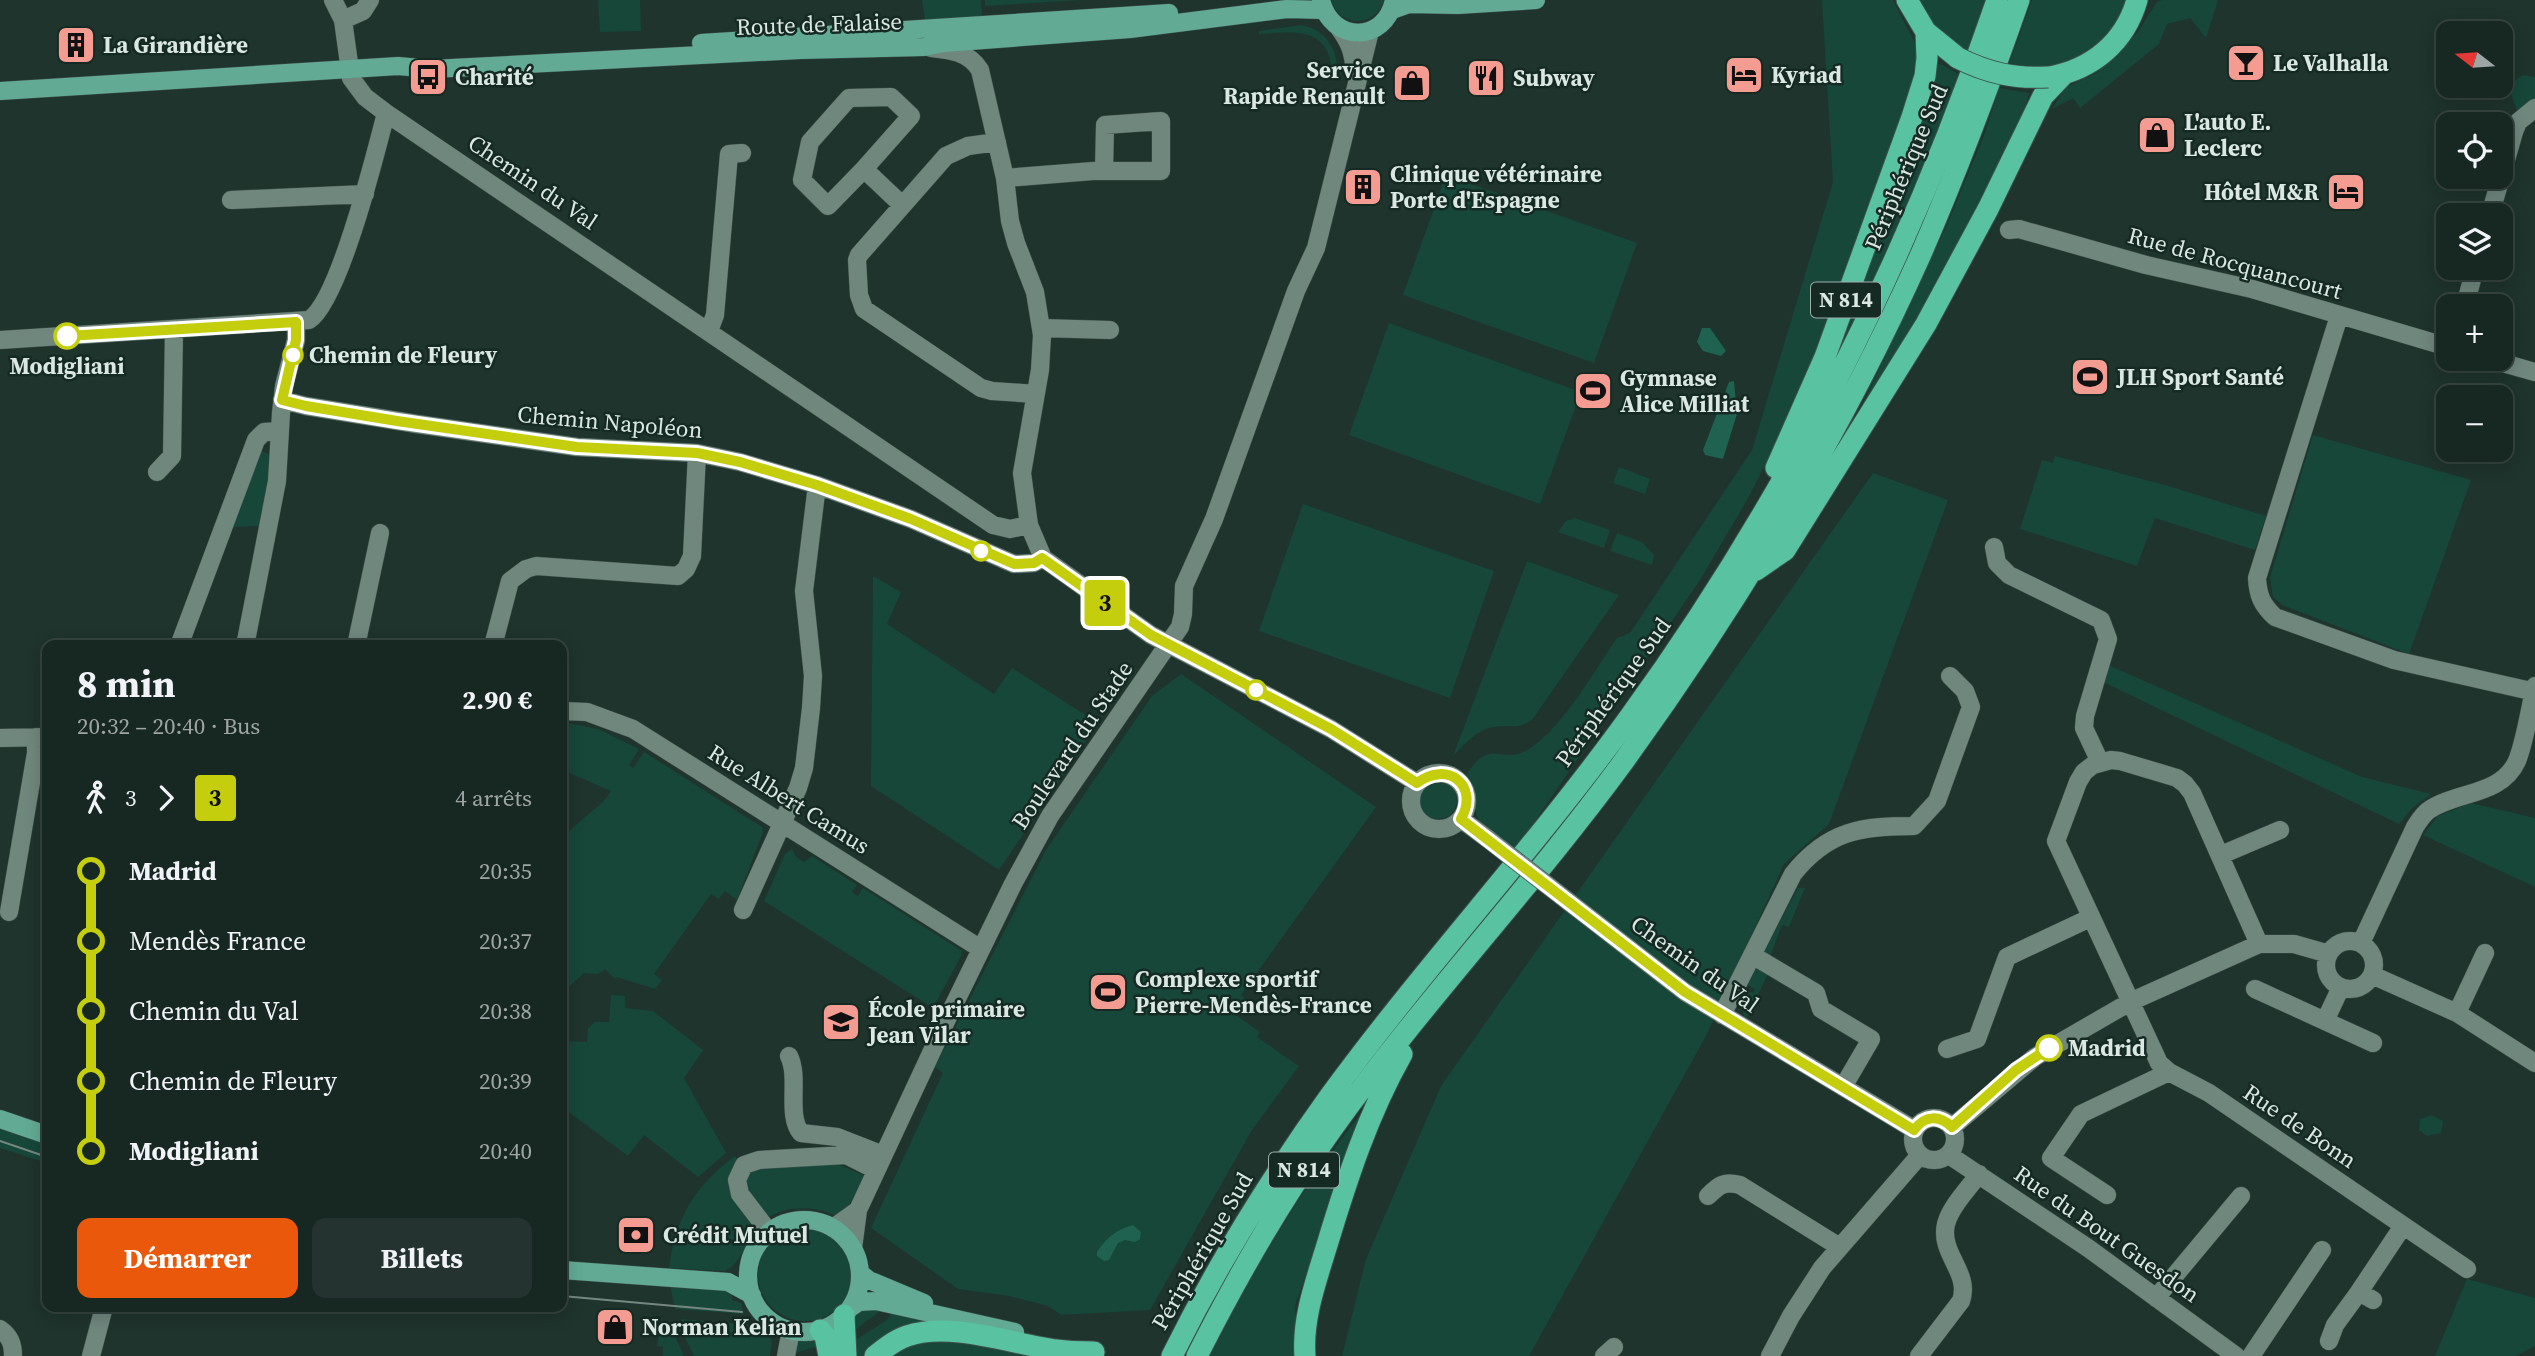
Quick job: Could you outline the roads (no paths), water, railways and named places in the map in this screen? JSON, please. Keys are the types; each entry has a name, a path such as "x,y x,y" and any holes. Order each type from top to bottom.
{"highway":[{"path":"1907,0 1926,32 1958,58 2001,75 2025,79 2056,76 2082,68 2105,52 2124,30 2138,5"},
{"name":"Périphérique Sud","path":"1197,1356 1253,1250 1290,1191 1365,1085 1618,769 1667,701 1744,566 1888,277 1966,93 1997,0"},
{"name":"Périphérique Sud","path":"1172,1356 1247,1222 1280,1168 1331,1095 1555,816 1744,566 1832,434 1914,269 1963,154 2019,0"},
{"name":"N 814","path":"1926,32 1925,76 1912,117 1825,357 1770,480 1745,525 1744,566 1785,550 1875,408 1956,270 2043,96 2056,76"},
{"name":"N 814","path":"1305,1356 1303,1337 1310,1305 1351,1169 1376,1102 1433,998"},
{"path":"846,1356 847,1311"},
{"path":"820,1330 825,1336 829,1356"},
{"path":"875,1356 890,1344 907,1336 929,1332 965,1334 1058,1351 1102,1354"}],"main road":[{"name":"Route de Falaise","path":"398,66 427,59 1199,12 1285,0"},
{"path":"1322,5 1339,28 1349,32 1370,31 1379,26 1393,5 1458,5 1536,0"},
{"name":"Route de Falaise","path":"0,91 398,66 432,69 800,50 924,47 944,43 1130,29 1322,5"},
{"path":"0,1119 42,1133"},
{"path":"728,1282 750,1260 761,1240 769,1232 789,1222 811,1220 833,1228 844,1236 853,1248 860,1273 859,1285 847,1311"},
{"path":"750,1260 749,1283 752,1295 768,1318 791,1330 820,1330 859,1302 876,1301 1102,1354"},
{"path":"567,1270 728,1282 752,1295"},
{"path":"860,1273 869,1280 970,1321"}],"street":[{"path":"0,340 296,322 314,318 323,305 365,194 386,113 355,86 349,69 343,20 333,0"},
{"path":"343,20 363,11 370,0"},
{"name":"Boulevard du Stade","path":"1339,28 1349,43 1355,61 1354,95"},
{"name":"Boulevard du Stade","path":"853,1248 858,1210 981,949 1050,816 1180,627 1184,586 1214,519 1296,291 1316,248 1370,31"},
{"path":"924,47 952,50 965,55 977,64 983,77 1005,177 1010,222 1035,292 1041,328 1040,370 1022,473 1029,524 1042,558 1151,635 1331,729 1417,783"},
{"path":"891,97 911,116 864,169 828,206 803,180 810,142 849,98 891,97"},
{"path":"2493,203 2518,122 2535,108"},
{"name":"Chemin du Val","path":"386,113 993,525 1010,529 1029,524"},
{"path":"997,142 968,146 954,150 946,156 859,254 859,295 864,309 981,388 1036,394"},
{"path":"709,331 715,315 729,154 742,153"},
{"path":"864,169 902,205"},
{"path":"1005,177 1104,171"},
{"path":"231,200 365,194"},
{"name":"Rue de Rocquancourt","path":"2009,230 2019,229 2147,265 2252,289 2436,344"},
{"path":"2339,316 2257,578 2263,606 2275,617 2394,660 2535,690 2517,761 2506,776 2492,786 2427,811 2415,827 2361,943"},
{"path":"246,640 277,481 282,400 296,340 296,322"},
{"path":"1041,328 1110,330"},
{"path":"158,472 172,456 174,330"},
{"path":"2513,366 2535,372"},
{"name":"Chemin Napoléon","path":"282,400 417,424 577,447 697,453 740,462 817,485 911,519 1003,561 1025,564 1042,558"},
{"path":"181,640 256,440 264,432 279,431"},
{"path":"495,640 510,581 526,569 536,566 677,576 684,570 691,556 697,453"},
{"path":"743,909 798,788 804,768 813,676 804,591 817,485"},
{"path":"357,640 380,533"},
{"path":"1994,547 1997,563 2009,575 2101,620 2108,639 2085,716 2084,728 2100,762 2120,761 2166,774 2185,784 2192,793 2221,855 2259,944"},
{"path":"1722,1015 1793,874 1805,858 1833,838 1872,826 1914,826 1937,801 1971,708 1965,691 1950,676"},
{"name":"Rue Albert Camus","path":"567,711 587,712 633,729 981,949"},
{"path":"0,738 42,737 36,753 9,912"},
{"name":"Rue de Bonn","path":"2100,762 2084,772 2056,842 2159,1063 2169,1072 2208,1093 2467,1269"},
{"path":"1438,772 1452,776 1461,783 1467,794 1466,809 1461,819 1444,829 1427,827 1418,821 1411,808 1412,792 1417,783 1427,775 1438,772"},
{"name":"Chemin du Val","path":"1461,819 1685,992 1914,1130"},
{"path":"2221,855 2280,830"},
{"path":"1947,1049 1977,1039 2007,957 2090,918"},
{"path":"2342,943 2361,943 2373,956 2372,975 2359,987 2341,987 2328,974 2329,954 2342,943"},
{"path":"1952,1127 2035,1057 2130,1002 2259,944 2294,944 2329,954"},
{"path":"2457,1013 2485,953"},
{"path":"1752,955 1816,993 1821,1009 1871,1039 1843,1087"},
{"path":"2372,975 2457,1013 2535,1063"},
{"path":"2325,1021 2341,987"},
{"path":"2255,989 2373,1043"},
{"path":"789,1056 793,1071 796,1125 801,1133 837,1137 880,1163"},
{"path":"2107,1195 2051,1158 2081,1114 2169,1072"},
{"path":"1930,1118 1945,1121 1952,1127 1955,1144 1949,1155 1933,1161 1920,1155 1913,1143 1914,1130 1918,1124 1930,1118"},
{"path":"769,1232 740,1194 737,1180 744,1165 759,1160 846,1155 880,1163"},
{"path":"1770,1356 1807,1289 1839,1246 1920,1155"},
{"name":"Rue du Bout Guesdon","path":"1949,1155 2156,1297 2236,1356"},
{"path":"1919,1356 1961,1301 1963,1281 1951,1258 1945,1236 1951,1213 1979,1174"},
{"path":"1708,1196 1719,1185 1728,1182 1740,1185 1839,1246"},
{"path":"2156,1297 2241,1196"},
{"path":"833,1228 858,1210"},
{"path":"2329,1341 2335,1325 2366,1296 2403,1226"},
{"path":"2251,1356 2322,1250"},
{"path":"91,1356 103,1312"},
{"path":"0,1329 12,1344 12,1356"},
{"path":"786,1356 791,1330"}],"tram line":[{"path":"0,1141 42,1155"},
{"path":"567,1296 742,1312"}],"place":[{"name":"La Girandière","path":"76,45"},
{"name":"Le Valhalla","path":"2246,63"},
{"name":"Kyriad","path":"1744,75"},
{"name":"Charité","path":"428,77"},
{"name":"Subway","path":"1486,78"},
{"name":"Service Rapide Renault","path":"1412,83"},
{"name":"L'auto E. Leclerc","path":"2157,135"},
{"name":"Clinique vétérinaire Porte d'Espagne","path":"1363,187"},
{"name":"Hôtel M&R","path":"2346,192"},
{"name":"Modigliani","path":"67,336"},
{"name":"Chemin de Fleury","path":"293,355"},
{"name":"JLH Sport Santé","path":"2090,377"},
{"name":"Gymnase Alice Milliat","path":"1593,391"},
{"name":"Complexe sportif Pierre-Mendès-France","path":"1108,992"},
{"name":"École primaire Jean Vilar","path":"841,1022"},
{"name":"Madrid","path":"2049,1048"},
{"name":"Crédit Mutuel","path":"636,1235"},
{"name":"Norman Kelian","path":"615,1327"}]}
